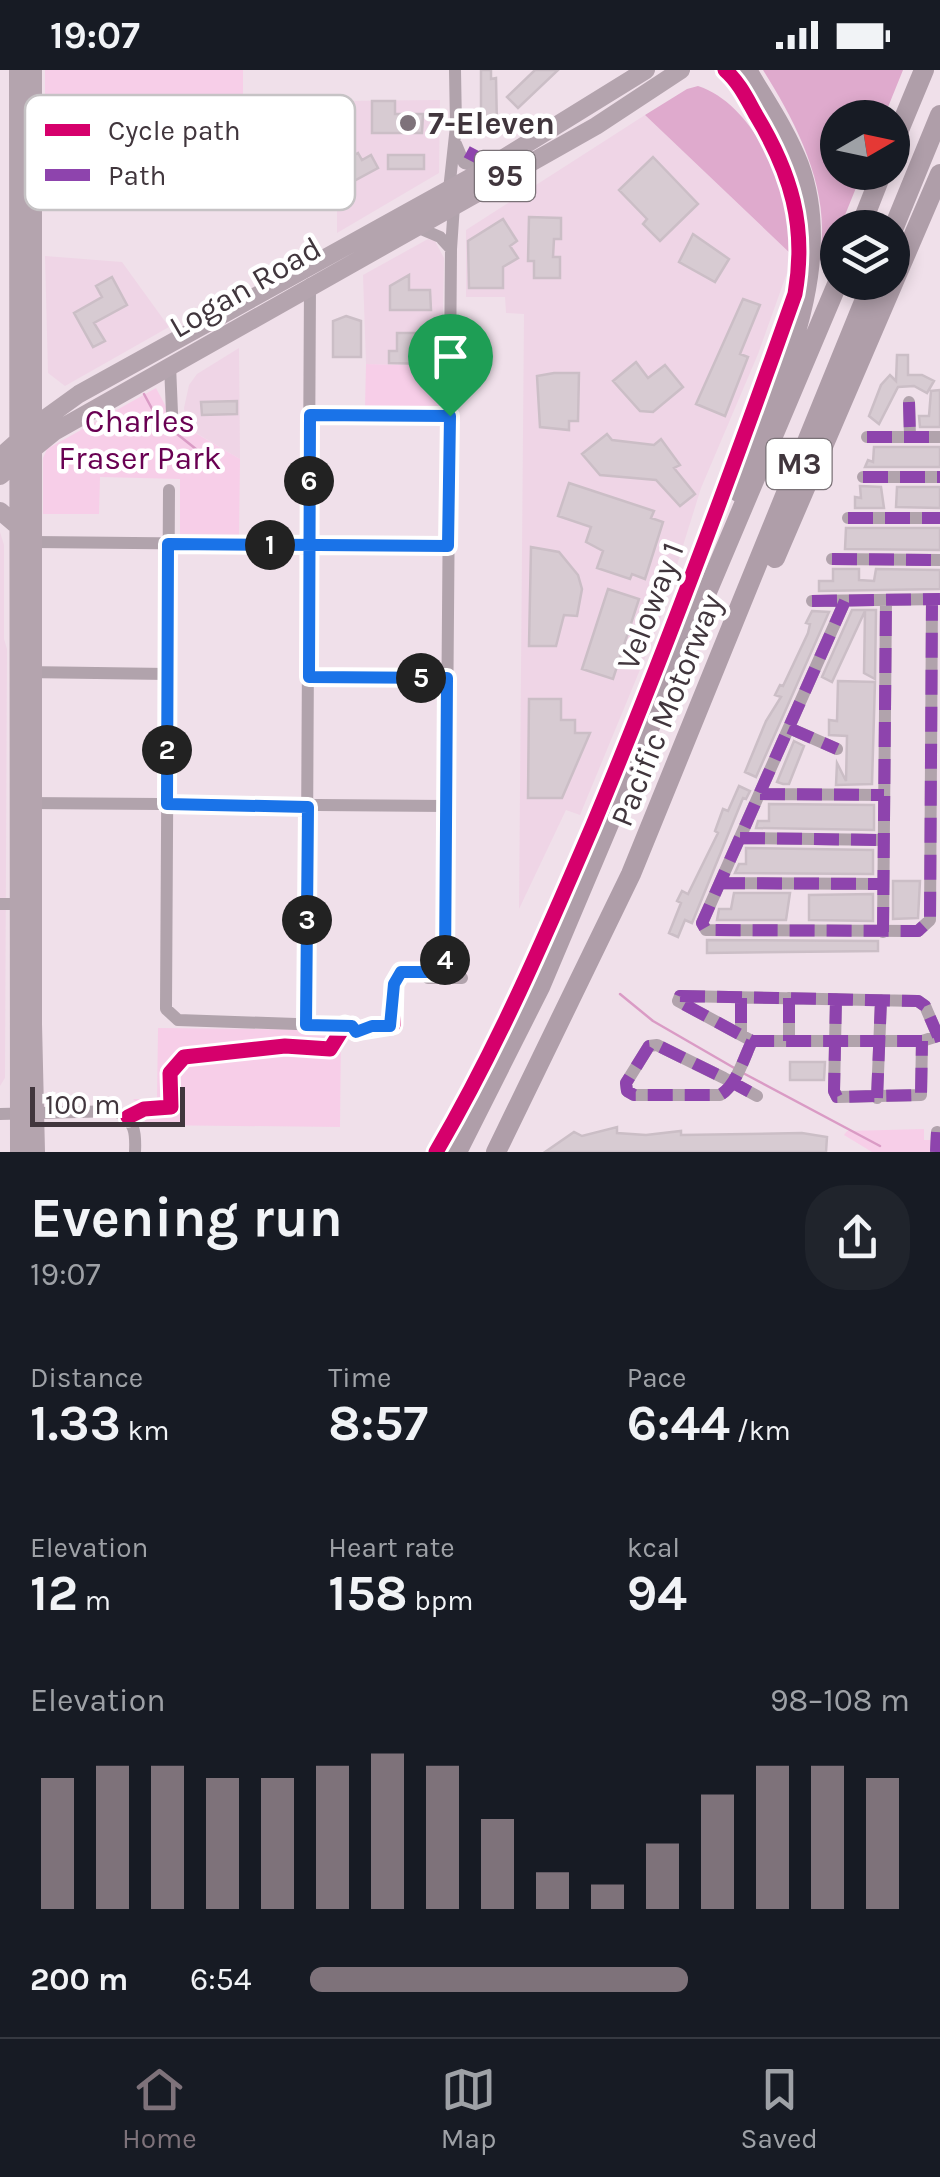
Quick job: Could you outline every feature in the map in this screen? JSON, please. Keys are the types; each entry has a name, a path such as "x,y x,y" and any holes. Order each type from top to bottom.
{"highway":[{"path":"738,524 737,494 802,306 812,247 809,205 799,164 747,70"},
{"path":"910,104 924,70"},
{"path":"901,210 940,115"},
{"path":"726,645 747,620 839,416 940,174"},
{"name":"Pacific Motorway","path":"457,1152 540,987 831,300"},
{"name":"Pacific Motorway","path":"496,1152 535,1078 630,874 865,300"}],"main road":[{"path":"18,70 27,442 35,542 27,672 27,804 17,904 19,1152"},
{"path":"33,70 33,95"},
{"name":"Logan Road","path":"0,476 10,458 27,442 414,226 486,170 646,70"},
{"name":"Logan Road","path":"36,425 69,400 452,197 596,126 681,70"},
{"path":"27,442 36,425 34,210"},
{"path":"35,387 69,400"},
{"path":"10,458 27,672"},
{"path":"0,510 18,527"},
{"path":"18,1113 36,1152"}],"street":[{"path":"446,978 450,249 455,70"},
{"path":"455,142 464,162 486,170"},
{"path":"414,226 440,237 450,249"},
{"path":"306,1025 310,284"},
{"path":"170,365 172,414"},
{"path":"909,402 910,437"},
{"path":"310,415 450,416"},
{"path":"867,437 940,437"},
{"path":"864,477 940,477"},
{"path":"169,490 166,1009 178,1020 352,1026"},
{"path":"848,518 940,518"},
{"path":"35,542 448,546"},
{"path":"832,559 940,560"},
{"path":"812,601 845,600 936,600 930,920 918,931 706,930 702,923 845,600"},
{"path":"883,932 886,600"},
{"path":"27,672 167,674"},
{"path":"309,677 447,678"},
{"path":"789,728 837,749"},
{"path":"760,794 884,795"},
{"path":"27,804 446,806"},
{"path":"740,838 883,840"},
{"path":"720,883 883,884"},
{"path":"428,978 462,978"},
{"path":"677,998 741,998 918,1000 925,1006 938,1036 922,1041 747,1038 677,998"},
{"path":"741,998 747,1038 736,1074 720,1095 634,1095 627,1091 626,1083 649,1046 657,1045 736,1074 757,1096"},
{"path":"789,998 789,1041"},
{"path":"836,999 837,1097 921,1094 922,1041"},
{"path":"877,1098 881,1000"},
{"path":"18,1113 116,1111 128,1117 136,1130 136,1152"},
{"path":"936,1152 937,1132"}],"shaded area":[{"path":"763,70 903,70 891,100 820,100 820,190 855,190 847,210 821,210 809,160"},
{"path":"698,86 719,96 755,133 779,182 792,233 793,256 645,115"},
{"path":"440,100 439,173 337,233 337,210 355,210 355,101"},
{"path":"645,115 793,256 758,354 701,488 658,626 580,815 566,810 519,909 524,314 506,313 505,297 466,297 466,230"},
{"path":"428,239 435,241 444,258 442,366 366,364 363,275"},
{"path":"45,256 122,262 169,327 65,386 48,373"},
{"path":"239,348 240,459 186,427 184,408 189,385 197,374"},
{"path":"0,532 4,545 7,649 5,1078 0,1086"}],"green space":[{"path":"45,70 243,70 243,95 45,95"},
{"path":"366,364 443,366 442,406 365,407"},
{"name":"Charles Fraser Park","path":"156,388 173,420 240,459 239,537 180,536 180,479 100,477 99,514 43,514 43,458 47,449"},
{"path":"158,1028 341,1030 340,1127 146,1125 140,1105 133,1099 157,1099"},
{"path":"924,1129 924,1140 933,1140 932,1152 872,1152 844,1135 847,1131"}],"building":[{"path":"481,70 491,70 491,79 496,78 497,127 491,127 491,133 481,133"},
{"path":"535,70 558,70 518,108 507,97"},
{"path":"372,101 395,101 395,114 423,114 422,133 372,133"},
{"path":"358,153 362,160 371,155 378,168 355,180"},
{"path":"388,155 424,155 424,169 388,169"},
{"path":"653,157 698,204 660,241 643,224 647,219 619,190"},
{"path":"529,217 561,218 561,239 554,239 553,257 560,257 560,278 534,278 534,261 528,261"},
{"path":"503,219 517,241 510,246 518,258 503,267 503,288 469,288 468,241"},
{"path":"693,234 729,259 715,282 679,262"},
{"path":"409,275 409,290 430,290 431,310 390,310 390,286"},
{"path":"112,277 127,305 94,323 105,341 93,347 74,313 102,297 96,286"},
{"path":"743,299 760,305 740,354 748,357 725,416 696,404"},
{"path":"346,316 361,321 361,357 333,357 333,321"},
{"path":"397,333 417,333 417,350 430,350 430,364 389,363 389,351 397,351"},
{"path":"897,355 908,355 908,375 922,375 934,381 927,393 914,386 898,387 879,424 869,416 881,385 890,375 896,381"},
{"path":"636,362 648,378 665,365 683,387 653,412 640,411 613,381"},
{"path":"579,373 578,421 569,421 569,430 540,427 537,376"},
{"path":"940,390 940,427 920,427 919,416 929,416 931,391"},
{"path":"237,401 237,414 202,415 201,402"},
{"path":"607,434 612,440 654,445 661,439 680,465 674,468 695,494 680,506 656,480 600,475 582,454"},
{"path":"874,447 940,447 940,467 865,467 868,460 873,462"},
{"path":"569,483 654,511 651,518 663,522 645,579 632,574 630,579 597,568 603,551 586,542 591,527 558,516"},
{"path":"860,486 881,487 884,508 855,508 855,497 861,498"},
{"path":"897,487 940,487 940,508 896,507"},
{"path":"846,528 940,528 940,550 845,549"},
{"path":"531,547 559,552 578,575 582,589 577,616 564,615 556,646 529,646"},
{"path":"833,569 859,569 859,580 874,581 876,569 940,570 940,589 819,591 819,581 833,581"},
{"path":"608,589 639,599 613,679 582,669"},
{"path":"852,610 876,610 875,679 864,673 865,611 832,682 822,677"},
{"path":"812,611 829,612 756,777 745,772 766,721 781,697 775,695 808,633 810,624 806,623"},
{"path":"838,681 875,682 872,784 836,785 837,763 846,781 847,736 829,735 829,720 837,721"},
{"path":"529,699 561,699 561,720 575,720 575,733 590,733 562,798 528,798"},
{"path":"794,741 804,746 789,784 777,782"},
{"path":"739,786 750,791 743,798 692,923 685,920 678,937 669,933 681,903 677,901 682,891 688,894 718,833 715,831 723,809 728,811"},
{"path":"769,804 874,805 874,830 756,828 758,821 769,821"},
{"path":"746,848 873,850 873,874 735,873 739,864 746,864"},
{"path":"893,881 920,881 918,918 893,919"},
{"path":"734,893 790,893 786,920 717,920 719,909 731,909"},
{"path":"873,894 873,921 809,920 809,895"},
{"path":"707,940 878,941 878,951 707,953"},
{"path":"790,1062 825,1062 824,1080 790,1080"},
{"path":"617,1127 617,1133 646,1135 681,1131 681,1135 802,1133 827,1137 826,1152 545,1152 574,1132 582,1136"}],"waterway":[{"path":"144,394 157,418 221,469"},
{"path":"620,994 653,1021 736,1069"},
{"path":"743,1073 880,1146"}],"marked path":[{"path":"469,160 475,149"},
{"path":"909,402 910,437"},
{"path":"867,437 940,437"},
{"path":"863,477 940,477"},
{"path":"848,518 940,518"},
{"path":"832,559 940,560"},
{"path":"812,601 940,599"},
{"path":"883,932 886,600"},
{"path":"845,601 702,923 706,930 918,931 930,920 932,600"},
{"path":"789,728 837,749"},
{"path":"760,794 884,795"},
{"path":"740,838 883,840"},
{"path":"720,883 883,884"},
{"path":"680,996 918,1001 925,1006 938,1036 922,1041 752,1041 678,1001 680,996"},
{"path":"741,998 741,1035"},
{"path":"789,998 789,1041"},
{"path":"836,999 837,1097 921,1095 922,1041"},
{"path":"877,1098 881,1000"},
{"path":"752,1041 735,1078 731,1085 720,1095 634,1095 627,1091 626,1083 649,1046 657,1045 724,1078 757,1096"},
{"path":"936,1152 937,1132"}],"cycle path":[{"name":"Veloway 1","path":"436,1152 539,950 593,825 698,561 795,294 799,246 787,179 746,97 725,70"},
{"path":"352,1026 356,1031 393,1025 394,984 401,972 445,972"},
{"path":"128,1117 144,1109 171,1107 170,1073 184,1057 285,1046 330,1049 345,1025"}],"place":[{"name":"7-Eleven","path":"408,123"}],"route":[{"path":"450,416 310,415 309,545 309,677 447,678 445,972 401,972 394,984 393,1025 356,1032 352,1026 306,1025 308,807 167,804 168,544 309,545 448,546 450,416"}]}
